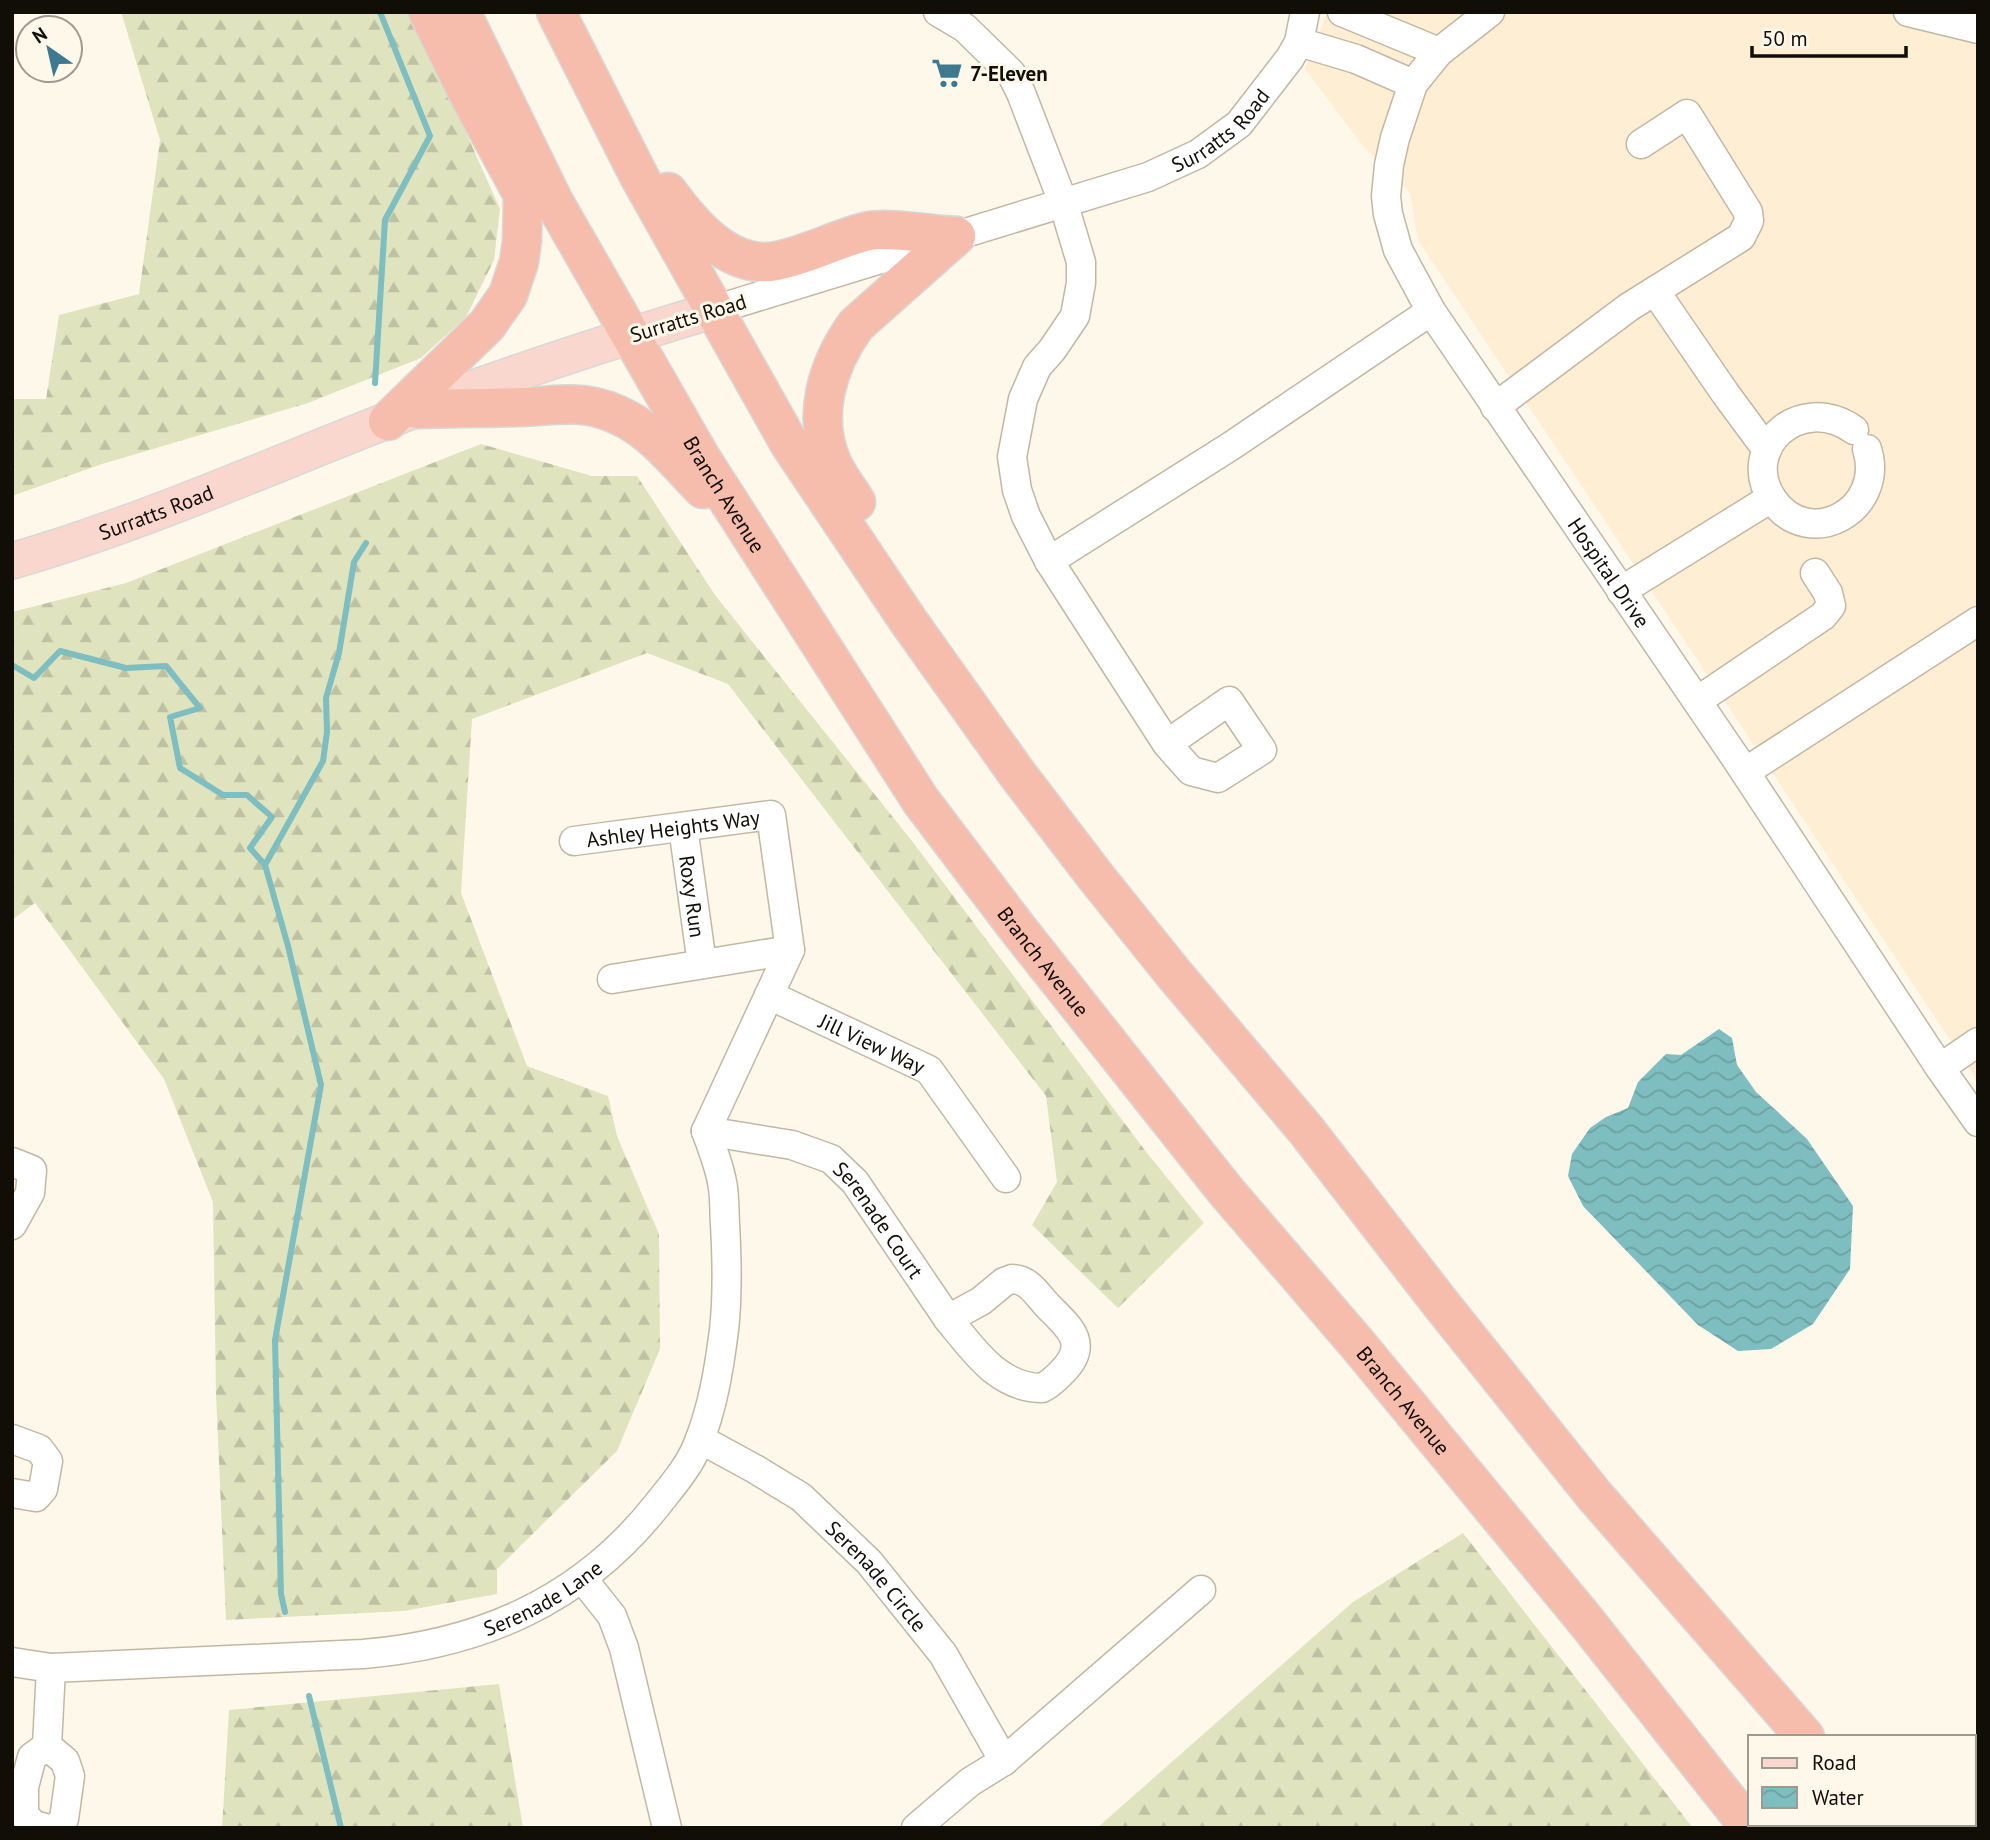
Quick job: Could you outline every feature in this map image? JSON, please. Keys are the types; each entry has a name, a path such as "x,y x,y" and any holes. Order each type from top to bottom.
{"highway":[{"path":"402,415 487,326 508,295 519,262 522,242 523,195 428,12"},
{"name":"Branch Avenue","path":"460,12 554,202 630,335 752,539 921,801 1018,929 1226,1191 1368,1357 1576,1609 1748,1825"},
{"path":"556,12 639,176 789,443 909,622 1018,775 1174,974 1306,1129 1594,1495 1803,1735"},
{"path":"596,94 685,215 702,233 740,257 755,261 775,261 872,230 956,236"},
{"path":"909,622 911,588 834,466 826,445 822,410 824,393 845,339 856,325 956,236"},
{"path":"402,415 566,402 604,410 629,420 650,436 752,539"}],"main road":[{"name":"Surratts Road","path":"12,561 131,521 402,415 630,335 714,310"}],"street":[{"path":"938,12 965,27 1011,73 1063,202 1081,262 1078,303 1069,324 1037,367 1023,399 1012,457 1017,491 1026,516 1049,561 1167,744"},
{"name":"Surratts Road","path":"714,310 1148,177 1198,154 1246,116 1271,84 1299,41 1305,12"},
{"path":"1342,12 1439,51"},
{"name":"Hospital Drive","path":"1490,12 1439,51 1413,85 1395,138 1386,196 1398,250 1431,312 1745,772 1978,1122"},
{"path":"1908,12 1978,29"},
{"path":"1299,41 1356,59 1413,85"},
{"path":"1495,407 1629,307 1741,237 1749,221 1748,212 1687,114 1641,144"},
{"path":"1655,290 1767,450"},
{"path":"1049,561 1231,446 1431,312"},
{"path":"1829,417 1843,422 1861,440 1871,472 1868,487 1851,512 1838,519 1808,523 1793,518 1781,510 1771,498 1763,466 1767,450 1775,436 1799,419 1829,417"},
{"path":"1621,591 1771,498"},
{"path":"1697,701 1823,617 1831,606 1828,593 1815,573"},
{"path":"1745,772 1978,621"},
{"name":"Ashley Heights Way","path":"574,841 771,815 790,950"},
{"name":"Roxy Run","path":"683,827 702,964"},
{"path":"612,979 790,950"},
{"path":"706,1131 790,950"},
{"name":"Jill View Way","path":"769,995 929,1070 1006,1178"},
{"path":"1940,1068 1978,1042"},
{"name":"Serenade Court","path":"706,1131 792,1145 831,1159 855,1182 948,1319 990,1369 1023,1386 1042,1388 1070,1364 1074,1354 1075,1339 1064,1321 1028,1284 1017,1279 1004,1282 981,1301 948,1319"},
{"name":"Serenade Lane","path":"12,1662 51,1668 406,1651 500,1623 546,1603 582,1578 650,1515 680,1476 700,1439 712,1406 727,1305 727,1265 723,1184 706,1131"},
{"path":"12,1162 32,1170 30,1192 12,1225"},
{"path":"12,1439 38,1448 48,1461 43,1489 36,1497 12,1493"},
{"name":"Serenade Circle","path":"700,1439 801,1497 869,1562 943,1654 1004,1761"},
{"path":"582,1578 612,1616 624,1648 667,1828"},
{"path":"916,1828 970,1782 1004,1761 1201,1590"},
{"path":"47,1746 51,1668"},
{"path":"45,1828 34,1825 24,1815 24,1787 32,1757 47,1746"},
{"path":"47,1746 65,1761 70,1776 64,1819 56,1828"}],"shaded area":[{"path":"1327,12 1978,12 1978,1082 1418,240 1410,193 1363,146 1305,69"}],"green space":[{"path":"121,12 410,12 500,209 494,260 466,317 421,358 308,403 102,464 12,496 12,399 46,399 59,315 139,294 160,140"},
{"path":"481,444 592,476 637,476 715,595 912,841 1147,1153 1204,1223 1118,1308 1032,1225 1057,1182 1046,1096 728,684 647,653 472,719 461,893 527,1066 608,1096 617,1136 659,1234 660,1349 617,1451 497,1569 497,1594 404,1611 226,1620 216,1394 213,1202 164,1079 35,903 12,920 12,612 126,583"},
{"path":"1463,1533 1693,1828 1097,1828 1353,1602"},
{"path":"499,1684 523,1828 222,1828 229,1710"}],"water":[{"path":"1719,1029 1732,1038 1737,1065 1756,1092 1807,1139 1853,1206 1850,1269 1813,1324 1771,1349 1738,1351 1698,1325 1583,1206 1568,1176 1572,1154 1590,1128 1606,1117 1628,1108 1638,1082 1666,1054 1681,1055"}],"waterway":[{"path":"375,383 385,220 430,136 380,12"},
{"path":"285,1612 281,1594 275,1340 321,1085 288,946 265,865 323,761 327,732 326,698 339,653 354,562 366,543"},
{"path":"12,665 34,678 60,651 126,668 166,666 200,708 170,717 180,768 223,795 247,795 272,817 250,848 265,865"},
{"path":"309,1696 341,1828"}],"place":[{"name":"7-Eleven","path":"947,73"}]}
